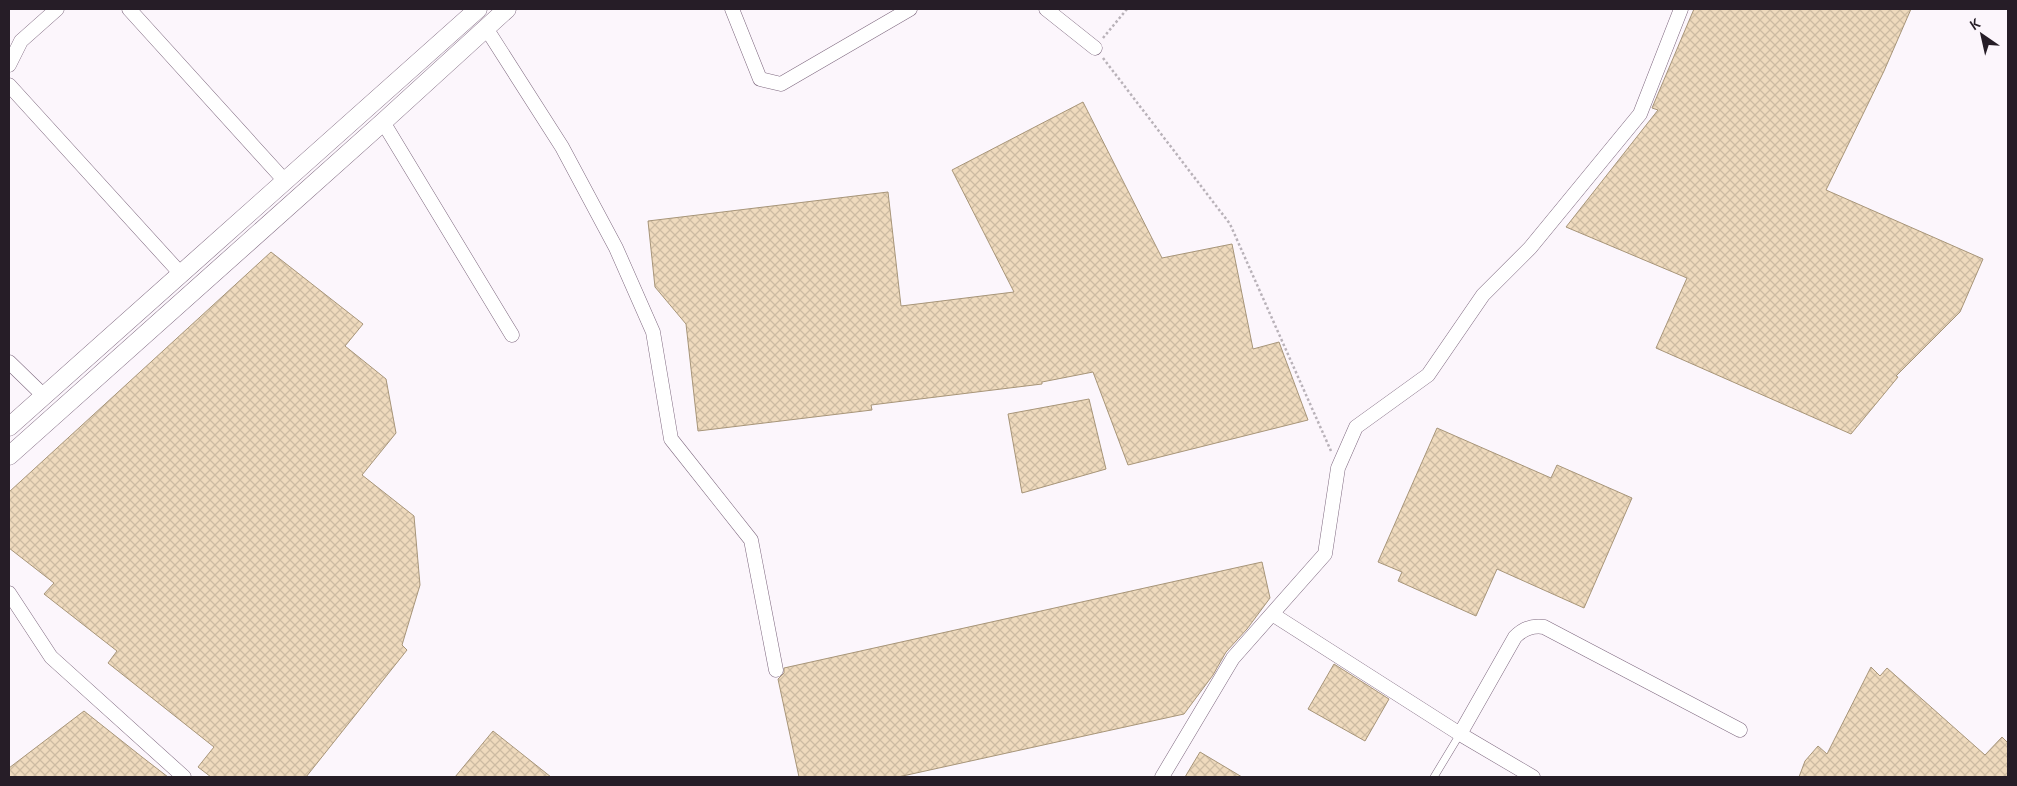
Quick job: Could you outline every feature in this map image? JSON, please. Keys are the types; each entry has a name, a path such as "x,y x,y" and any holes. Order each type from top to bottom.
{"street":[{"path":"9,65 21,40 58,9"},
{"path":"129,9 300,197"},
{"path":"9,427 478,9"},
{"path":"9,456 300,197 507,9"},
{"path":"732,9 760,79 780,84 910,9"},
{"path":"1046,9 1095,48"},
{"path":"1162,777 1233,658 1325,554 1338,468 1356,427 1428,375 1483,295 1530,248 1640,114 1681,9"},
{"path":"486,28 562,147 616,248 653,332 671,439 751,540 776,670"},
{"path":"9,85 181,274"},
{"path":"383,122 512,335"},
{"path":"9,362 59,411"},
{"path":"9,592 51,657 184,777"},
{"path":"1272,614 1460,734 1532,777"},
{"path":"1460,734 1515,637 1527,628 1539,626 1740,730"}],"lane":[{"path":"1434,777 1460,734"}],"path":[{"path":"1127,9 1095,48 1230,224 1338,468"}],"building":[{"path":"1694,9 1911,9 1884,71 1826,190 1983,259 1960,312 1896,376 1898,377 1851,434 1656,348 1687,278 1566,227 1658,110 1652,108"},
{"path":"1083,102 1162,258 1232,244 1253,349 1279,342 1308,420 1128,465 1093,372 1042,382 1042,384 871,405 872,410 698,431 686,324 655,287 648,221 888,192 901,306 1014,292 952,170"},
{"path":"271,252 363,324 345,346 386,379 396,433 362,475 414,516 420,585 402,645 407,650 306,777 211,777 198,767 214,747 108,663 117,651 44,594 54,583 9,548 9,492"},
{"path":"1089,399 1106,469 1022,493 1008,414"},
{"path":"1437,428 1551,478 1557,465 1632,498 1584,608 1497,569 1476,616 1398,581 1402,572 1378,562"},
{"path":"1262,562 1270,598 1247,629 1226,652 1213,675 1184,714 898,777 799,777 778,679 784,673 784,668"},
{"path":"1334,664 1389,699 1365,741 1308,709"},
{"path":"1871,667 1880,676 1887,668 1985,755 2002,737 2008,743 2008,777 1799,777 1805,761 1818,746 1827,754"},
{"path":"84,711 168,777 9,777 9,768"},
{"path":"493,731 551,777 455,777"},
{"path":"1200,752 1242,777 1185,777"}]}
